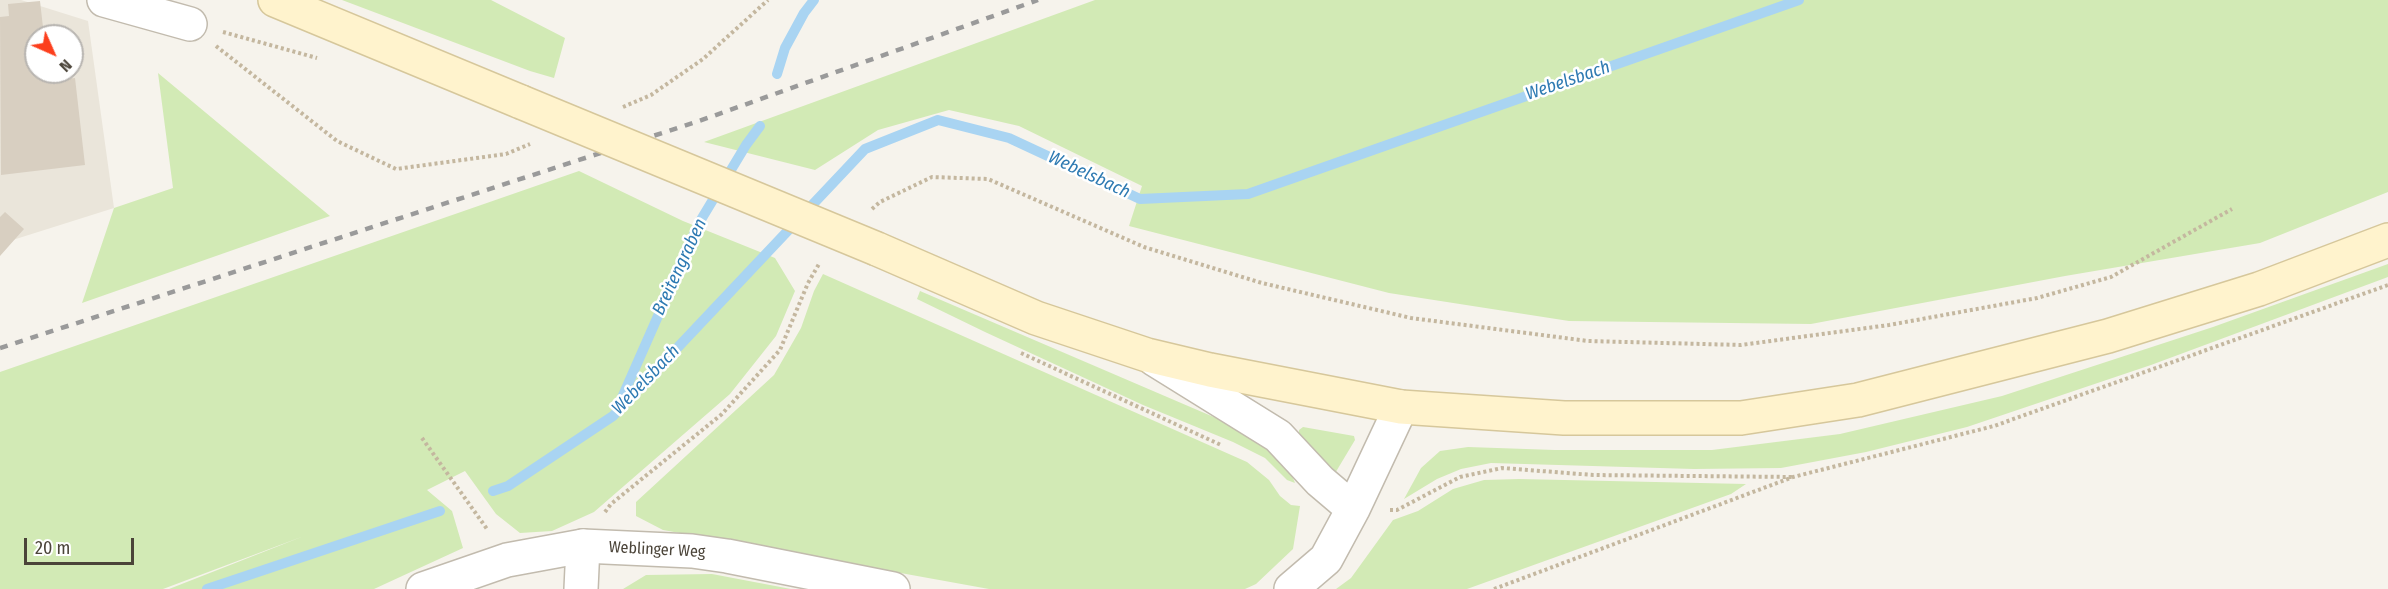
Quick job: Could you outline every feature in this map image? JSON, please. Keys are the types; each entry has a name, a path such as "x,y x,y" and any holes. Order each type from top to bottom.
{"main road":[{"path":"274,0 877,249 1036,318 1147,355 1210,370 1401,407 1564,418 1741,418 1858,400 2108,336 2259,289 2388,240"}],"street":[{"path":"104,0 190,24"},
{"path":"1147,355 1278,436 1320,481 1353,509"},
{"path":"1291,589 1326,559 1353,509 1401,407"},
{"path":"581,589 583,546"},
{"name":"Weblinger Weg","path":"423,589 507,560 583,546 692,551 893,589"}],"path":[{"path":"620,108 651,95 704,59 768,0"},
{"path":"190,24 337,141 396,169 506,154 537,141"},
{"path":"864,217 880,202 932,177 988,179 1144,247 1262,283 1411,318 1588,341 1741,345 1889,325 2037,298 2111,277 2232,210"},
{"path":"583,546 611,504 722,414 780,350 819,264"},
{"path":"1494,589 1793,477 1994,426 2388,285"},
{"path":"1020,353 1222,445"},
{"path":"422,438 507,560"},
{"path":"1353,509 1397,510 1460,477 1502,468 1593,475 1793,477"}],"shaded area":[{"path":"0,0 21,0 88,21 114,208 0,244"}],"green space":[{"path":"342,0 491,0 565,38 554,78"},
{"path":"1095,0 2388,0 2388,192 2260,243 2065,276 1811,324 1569,321 1389,293 1129,226 1142,186 1019,126 949,110 878,130 815,170 704,142"},
{"path":"158,73 330,216 82,303 114,208 173,188"},
{"path":"579,171 683,221 775,258 795,291 776,336 730,394 594,512 552,531 520,533 496,514 465,471 427,490 452,511 463,548 374,589 169,589 304,536 163,589 0,589 0,372"},
{"path":"2388,264 2388,277 2151,365 1967,427 1866,452 1781,468 1694,469 1491,463 1461,469 1437,479 1404,499 1421,468 1440,451 1468,447 1555,450 1712,450 1840,434 2002,396 2213,327"},
{"path":"823,274 1247,462 1269,480 1280,496 1291,505 1300,506 1293,549 1256,584 1245,589 989,589 663,530 636,516 636,502 774,375 801,328 814,291"},
{"path":"920,291 1258,436 1291,473 1295,483 1287,480 1265,458 985,332 917,299"},
{"path":"1303,427 1354,436 1355,440 1331,480 1299,435 1299,430"},
{"path":"1484,480 1746,484 1731,494 1467,589 1336,589 1351,578 1393,520 1418,511 1453,489"},
{"path":"712,574 791,589 623,589 646,575"}],"building":[{"path":"40,1 43,24 24,24 24,84 76,84 85,165 1,175 0,17 9,16 8,4"},
{"path":"5,212 24,229 0,256 0,217"}],"waterway":[{"name":"Breitengraben","path":"777,74 785,48 804,13 814,0"},
{"name":"Webelsbach","path":"493,491 508,486 613,416 865,149 938,120 1009,138 1140,199 1248,194 1799,0"},
{"name":"Breitengraben","path":"617,409 699,223 760,126"},
{"name":"Webelsbach","path":"207,589 440,511"}],"railway":[{"path":"0,348 699,121 1038,0"}]}
